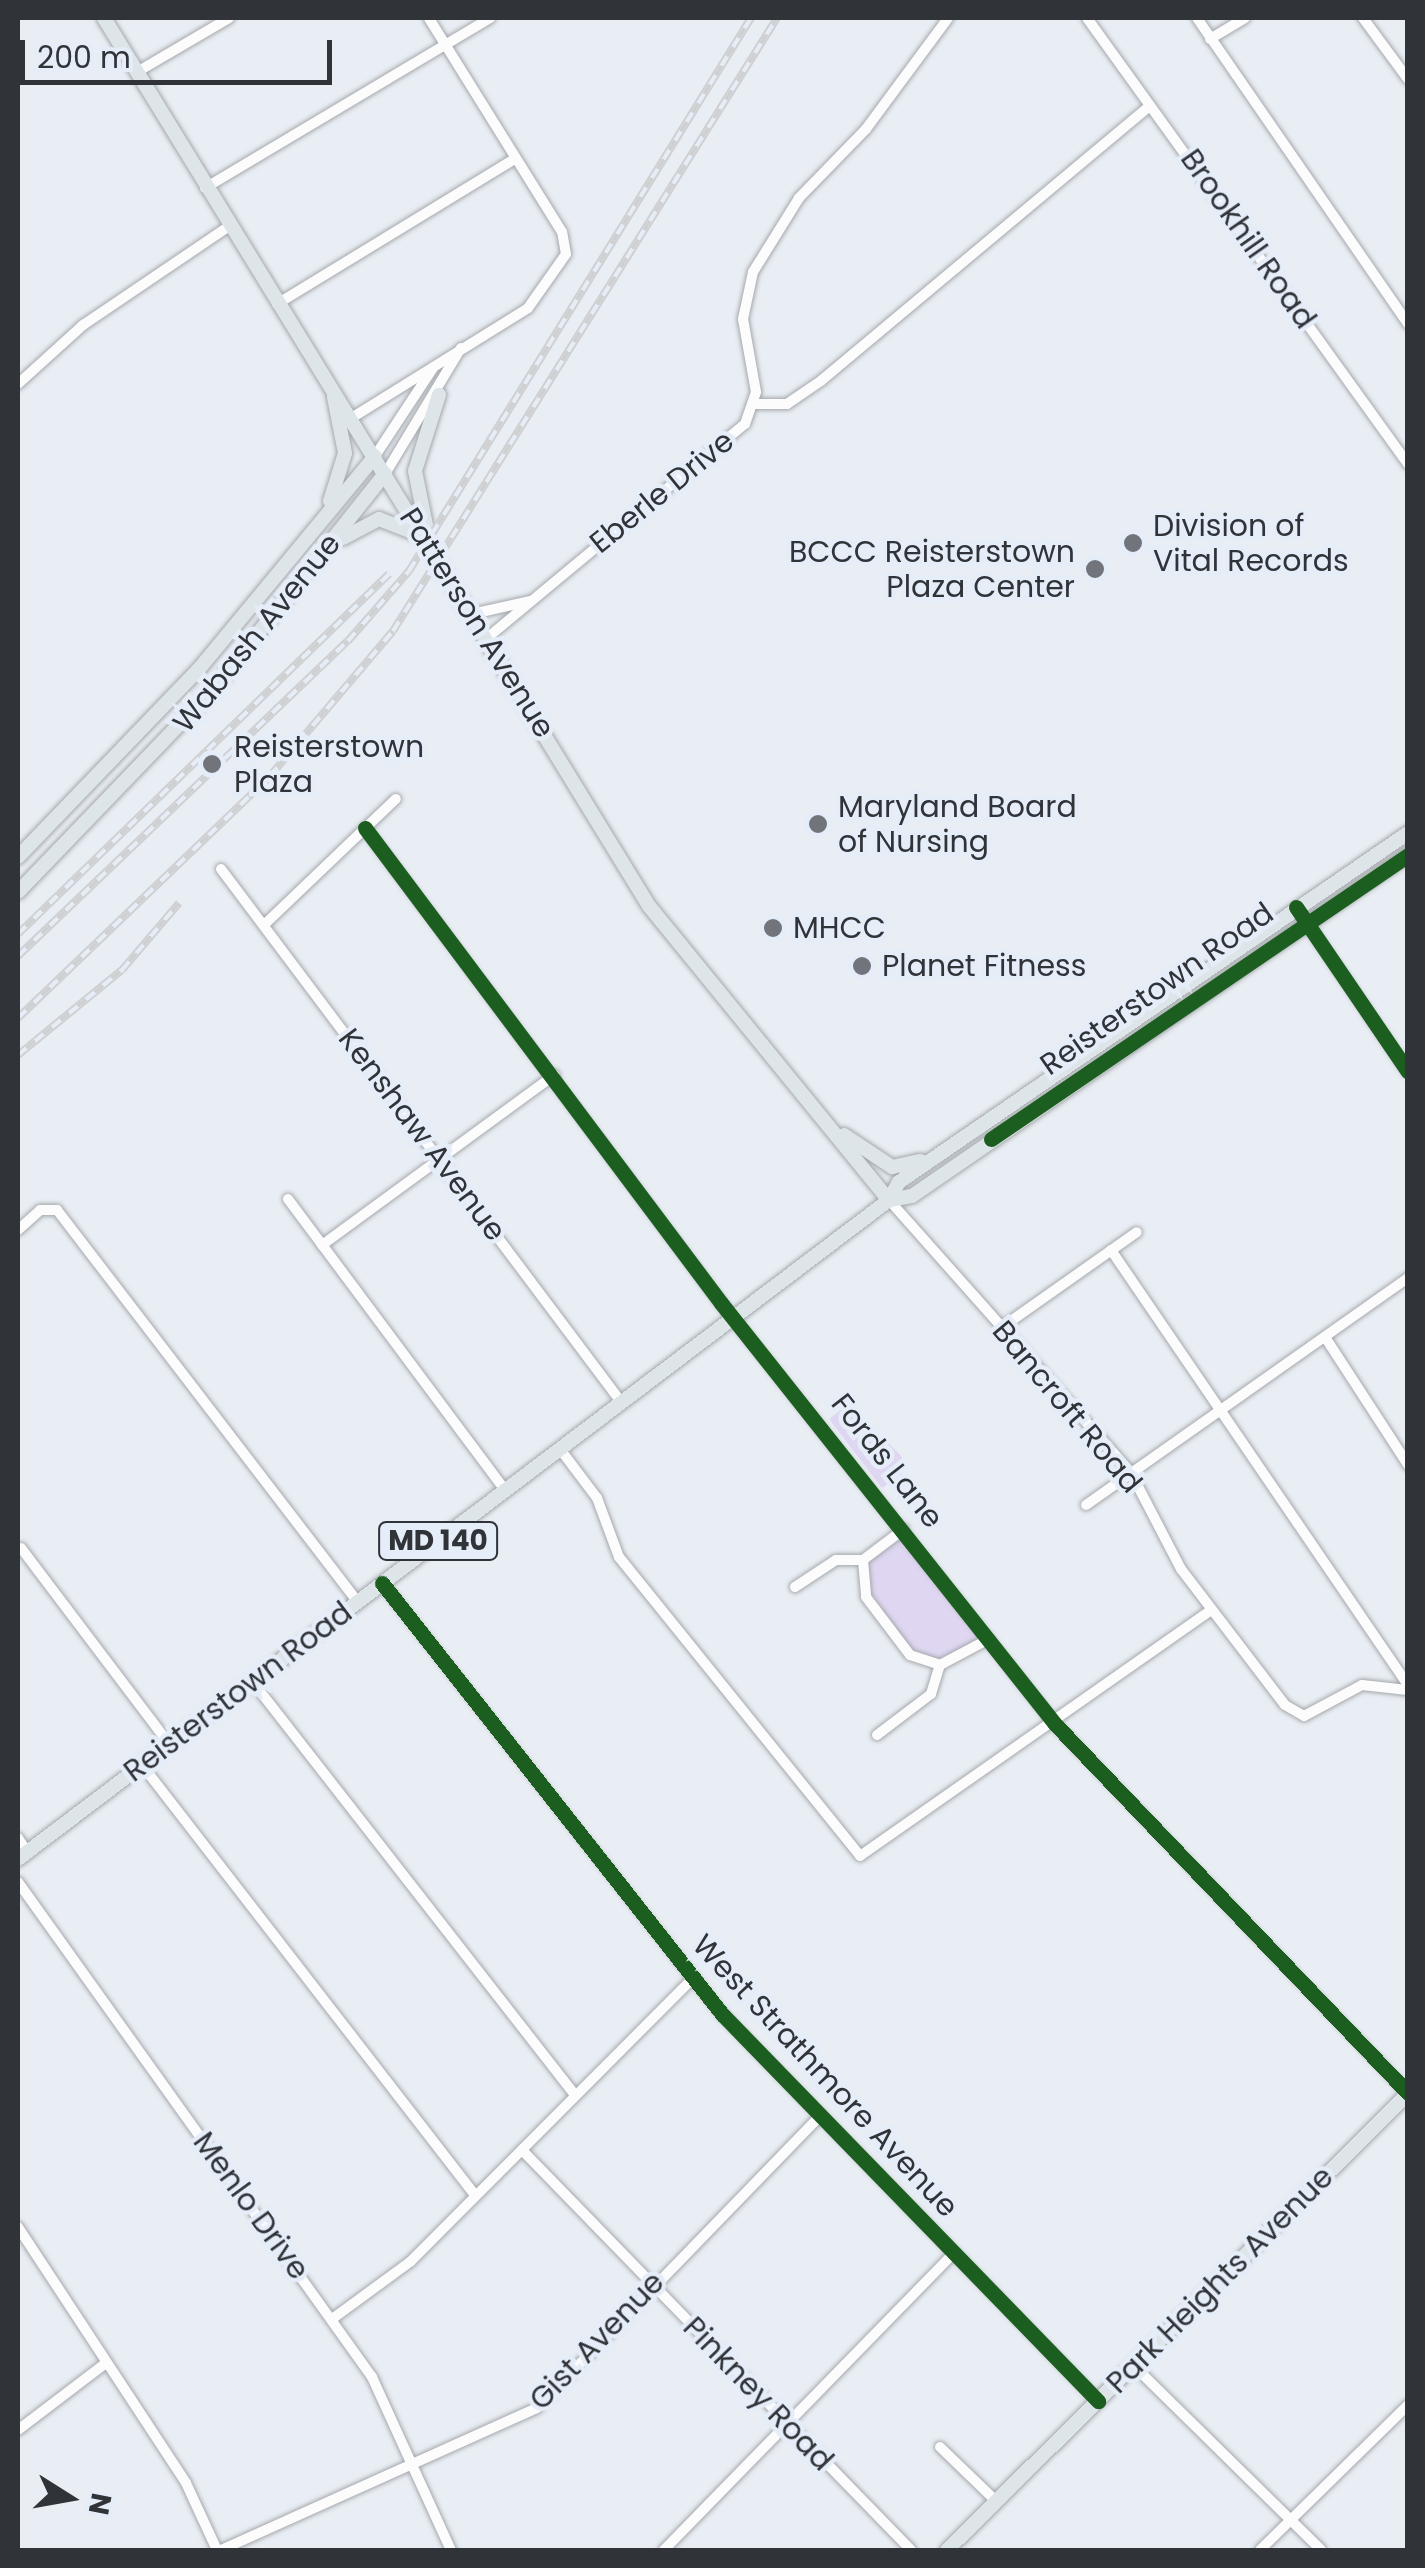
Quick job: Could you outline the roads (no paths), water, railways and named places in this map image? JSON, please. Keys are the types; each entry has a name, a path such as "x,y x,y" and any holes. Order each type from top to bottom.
{"main road":[{"name":"Patterson Avenue","path":"104,18 228,228 325,373 660,922 890,1200"},
{"path":"296,555 342,478 343,425 325,373"},
{"path":"435,554 415,471 438,395"},
{"name":"Wabash Avenue","path":"18,858 132,744 296,555 374,456"},
{"name":"Wabash Avenue","path":"18,892 152,759 386,474"},
{"path":"314,566 379,519 406,525 435,554"},
{"name":"Reisterstown Road","path":"890,1200 912,1196 1122,1048 1408,833"},
{"name":"Reisterstown Road","path":"22,1855 890,1200 899,1182 1161,1000 1300,914 1408,855"},
{"path":"1122,1048 1161,1000"},
{"path":"831,1126 897,1168 995,1117"},
{"name":"Park Heights Avenue","path":"956,2548 996,2501 1408,2093"}],"street":[{"path":"137,72 228,18"},
{"path":"352,417 535,302 566,248 429,18"},
{"path":"204,188 490,18"},
{"name":"Eberle Drive","path":"488,638 738,432 755,404 742,319 753,272 799,198 866,129 948,18"},
{"name":"Brookhill Road","path":"1085,18 1408,464"},
{"path":"1197,18 1408,324"},
{"path":"1210,39 1245,18"},
{"path":"1364,18 1408,80"},
{"path":"755,404 787,404 822,380 1148,108"},
{"path":"276,305 515,159"},
{"path":"18,384 82,326 228,228"},
{"name":"Wabash Avenue","path":"386,474 438,395 461,347"},
{"name":"Wabash Avenue","path":"374,456 437,362"},
{"name":"Eberle Drive","path":"472,614 536,600"},
{"path":"266,924 396,799"},
{"name":"Fords Lane","path":"365,828 736,1316 1055,1724 1408,2093"},
{"name":"Kenshaw Avenue","path":"221,868 622,1403"},
{"path":"1300,914 1408,1072"},
{"path":"322,1246 554,1075"},
{"path":"288,1199 505,1490"},
{"name":"Bancroft Road","path":"890,1200 1131,1473 1212,1610 1285,1705 1304,1716 1362,1685 1408,1688"},
{"path":"18,1230 52,1207 358,1602"},
{"path":"1001,1328 1138,1232"},
{"path":"1111,1250 1224,1407 1408,1688"},
{"path":"1086,1505 1408,1278"},
{"path":"1325,1338 1408,1465"},
{"path":"560,1449 600,1504 619,1558 860,1856 1055,1724 1212,1610"},
{"path":"795,1586 836,1560 863,1560 904,1529"},
{"path":"21,1548 169,1744"},
{"path":"863,1560 866,1596 910,1656 940,1666"},
{"name":"West Strathmore Avenue","path":"382,1584 692,1978 820,2116 1098,2400"},
{"path":"877,1735 931,1694 940,1666 989,1639"},
{"path":"252,1682 574,2095"},
{"path":"142,1764 475,2195"},
{"path":"18,1838 22,1855"},
{"name":"Menlo Drive","path":"18,1882 381,2392 450,2550"},
{"path":"332,2318 410,2262 692,1978"},
{"name":"Gist Avenue","path":"219,2550 537,2408 652,2285 820,2116"},
{"name":"Pinkney Road","path":"522,2150 911,2550"},
{"path":"18,2227 186,2483 219,2550"},
{"path":"664,2550 784,2421 953,2254"},
{"path":"18,2430 106,2363"},
{"path":"1134,2366 1321,2550"},
{"path":"1260,2550 1408,2405"},
{"path":"940,2447 996,2501"}],"railway":[{"path":"18,956 348,641 409,571 751,18"},
{"path":"18,1018 270,776 393,631 777,18"},
{"path":"18,934 389,574"},
{"path":"18,1055 122,970 179,903"}],"place":[{"name":"Division of Vital Records","path":"1133,543"},
{"name":"BCCC Reisterstown Plaza Center","path":"1095,569"},
{"name":"Reisterstown Plaza","path":"212,764"},
{"name":"Maryland Board of Nursing","path":"818,824"},
{"name":"MHCC","path":"773,928"},
{"name":"Planet Fitness","path":"862,966"}]}
